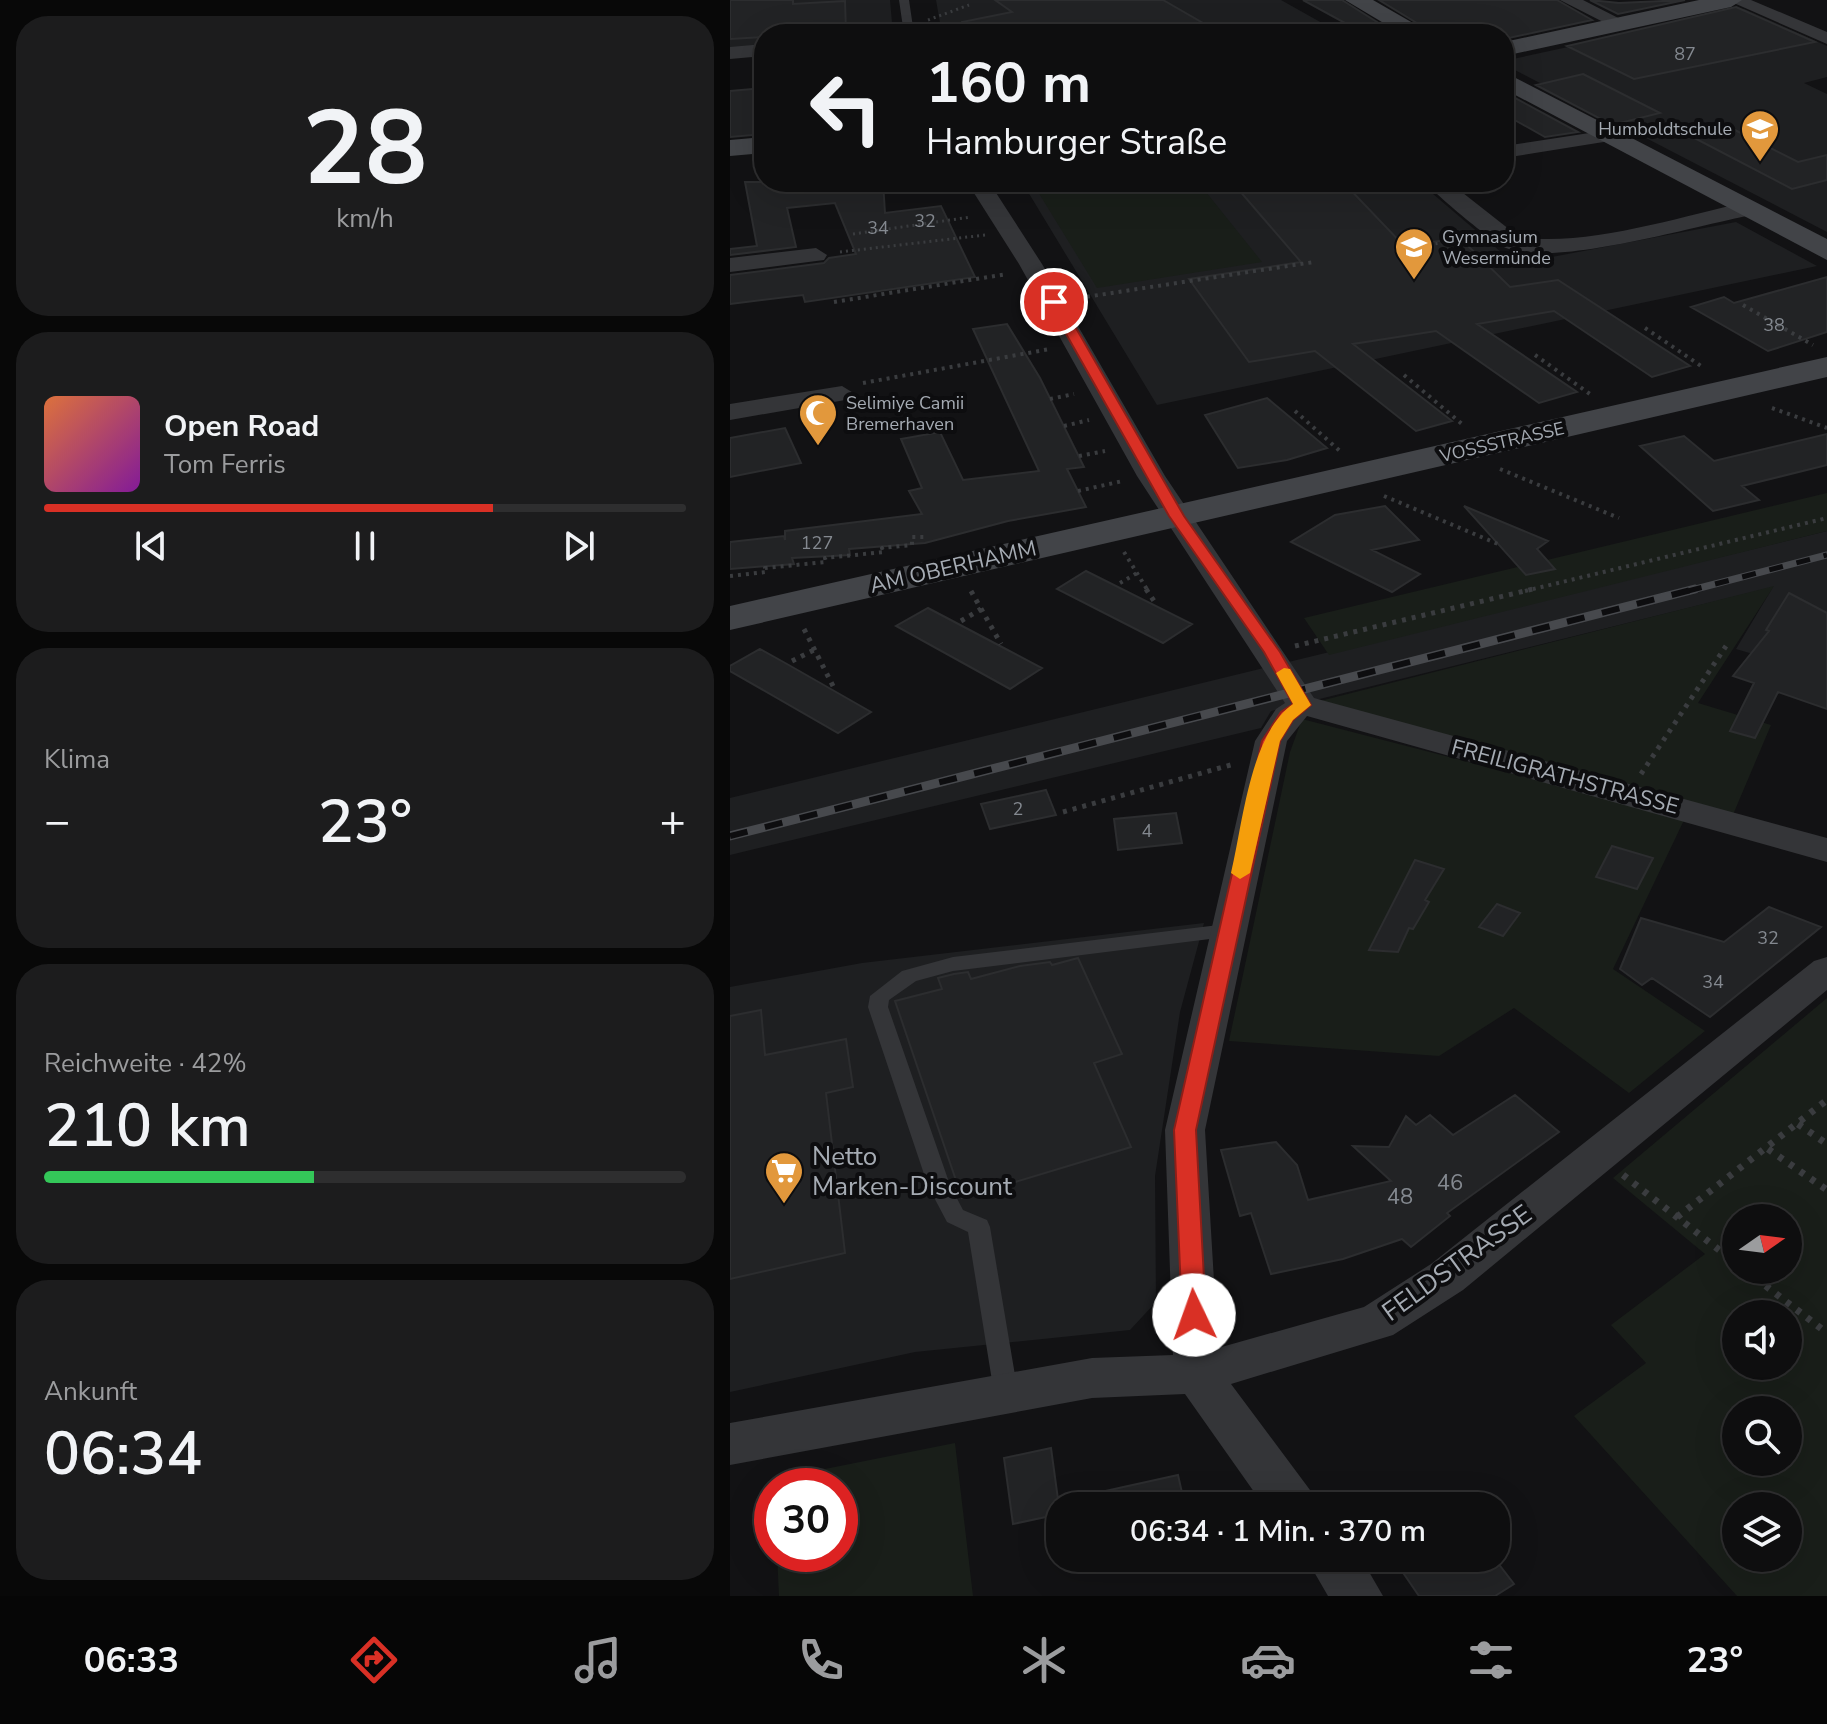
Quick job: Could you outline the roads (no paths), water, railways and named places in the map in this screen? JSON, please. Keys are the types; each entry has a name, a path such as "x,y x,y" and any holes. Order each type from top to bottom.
{"street":[{"path":"1356,0 1401,24"},
{"path":"1569,0 1621,24"},
{"path":"1514,47 1734,0 1827,39"},
{"path":"730,53 754,51"},
{"path":"1514,84 1827,251"},
{"path":"1514,150 1609,136"},
{"path":"730,148 754,146"},
{"path":"985,192 1014,232 1177,516 1314,708 1287,716 1271,741 1185,1130 1197,1374 1283,1492"},
{"path":"1448,192 1500,234 1521,246 1561,244 1747,209"},
{"path":"730,265 816,255"},
{"name":"VOSSSTRASSE","path":"1177,516 1735,388 1822,357"},
{"path":"730,412 842,394"},
{"name":"AM OBERHAMM","path":"730,618 1177,516"},
{"name":"FREILIGRATHSTRASSE","path":"1314,708 1827,850"},
{"name":"FELDSTRASSE","path":"730,1444 1092,1378 1197,1374 1377,1322 1447,1277 1827,970"},
{"path":"1341,1572 1358,1596"}],"lane":[{"path":"904,0 908,24"},
{"path":"1006,1393 979,1227 955,1216 939,1186 878,1007 880,996 909,976 953,964 1227,931"}],"railway":[{"path":"1688,591 1827,555"},
{"path":"730,836 1695,589"}],"place":[{"name":"Humboldtschule","path":"1760,163"},
{"name":"Gymnasium Wesermünde","path":"1414,281"},
{"name":"Selimiye Camii Bremerhaven","path":"818,447"},
{"name":"Netto Marken-Discount","path":"784,1205"}]}
